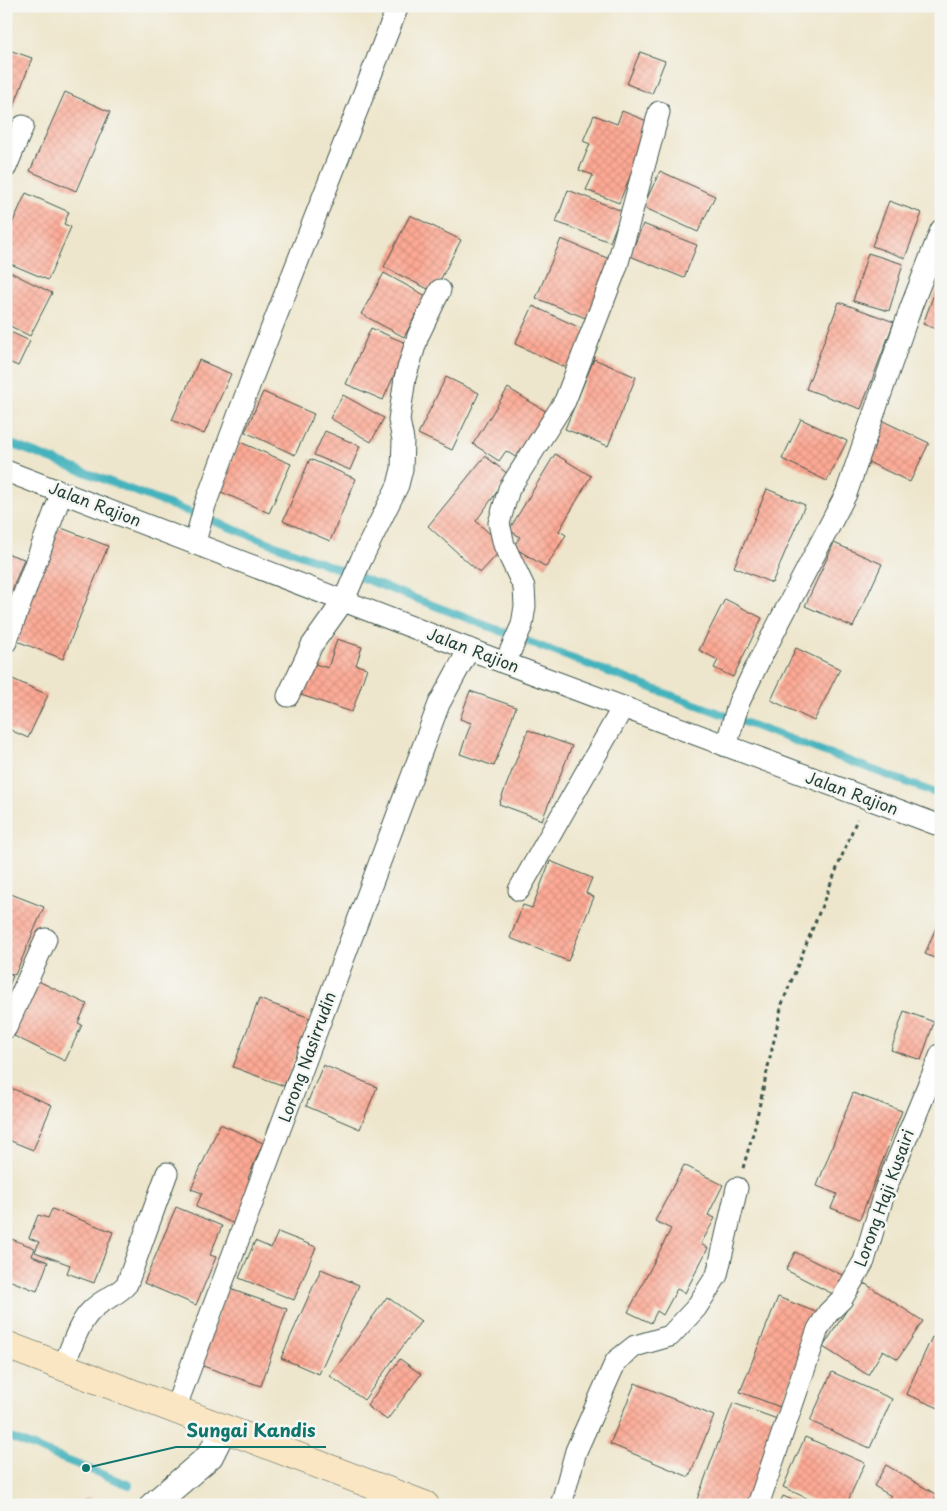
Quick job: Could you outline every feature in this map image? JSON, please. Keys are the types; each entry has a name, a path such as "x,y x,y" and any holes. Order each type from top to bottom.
{"main road":[{"path":"6,1345 425,1505"}],"street":[{"path":"196,536 205,505 252,378 398,6"},
{"path":"507,659 522,625 526,606 524,587 504,545 499,523 509,489 565,401 617,266 658,112"},
{"path":"6,167 23,126"},
{"path":"728,740 739,702 846,494 911,308 941,230"},
{"path":"288,696 312,645 347,594 361,560 398,485 402,469 403,440 400,420 405,378 418,336 440,290"},
{"name":"Jalan Rajion","path":"6,471 60,498 196,536 347,594 469,649 507,659 623,707 728,740 866,798 941,826"},
{"path":"6,642 60,498"},
{"name":"Lorong Nasirrudin","path":"175,1410 438,704 469,649"},
{"path":"519,890 623,707"},
{"path":"6,1028 46,939"},
{"name":"Lorong Haji Kusairi","path":"758,1505 818,1329 828,1313 842,1298 864,1261 886,1190 941,1054"},
{"path":"64,1366 84,1318 91,1310 120,1292 127,1284 167,1174"},
{"path":"560,1505 576,1450 616,1361 635,1346 670,1336 696,1308 717,1274 737,1188"},
{"path":"153,1505 210,1456 224,1428"}],"path":[{"path":"737,1188 754,1130 782,1004 866,798"}],"building":[{"path":"6,49 32,58 10,117 6,116"},
{"path":"640,52 665,61 652,94 627,84"},
{"path":"65,92 110,112 76,191 30,171"},
{"path":"622,111 652,123 619,203 586,190 593,175 579,170 590,144 583,141 594,115 617,124"},
{"path":"660,171 715,196 698,232 643,207"},
{"path":"568,190 622,211 610,242 556,222"},
{"path":"26,193 69,212 64,224 71,227 48,280 6,262 6,237"},
{"path":"889,201 922,213 905,258 872,246"},
{"path":"410,215 461,240 434,292 384,267"},
{"path":"643,224 697,245 684,278 630,256"},
{"path":"561,239 612,260 588,319 536,298"},
{"path":"868,253 903,264 889,311 853,301"},
{"path":"6,270 52,293 30,336 6,324"},
{"path":"384,273 426,296 404,337 361,314"},
{"path":"938,283 941,284 941,331 923,324"},
{"path":"839,302 894,322 861,409 806,389"},
{"path":"533,306 587,331 569,369 515,344"},
{"path":"371,328 408,344 383,400 346,384"},
{"path":"6,330 30,341 18,366 6,361"},
{"path":"594,359 636,377 608,446 565,429"},
{"path":"199,360 231,374 204,434 172,420"},
{"path":"446,377 479,393 452,450 418,434"},
{"path":"508,388 547,412 517,458 506,451 499,461 473,444"},
{"path":"263,392 314,414 295,455 245,432"},
{"path":"343,395 384,418 371,442 330,418"},
{"path":"801,419 847,441 827,481 782,459"},
{"path":"883,421 929,443 910,482 864,460"},
{"path":"325,431 360,446 350,470 314,455"},
{"path":"240,442 291,464 269,513 219,491"},
{"path":"555,454 591,476 559,531 566,535 546,567 513,547 520,537 509,530"},
{"path":"485,456 509,475 476,521 504,547 480,573 428,526"},
{"path":"310,459 356,479 330,541 283,521"},
{"path":"767,489 805,505 772,583 734,567"},
{"path":"59,527 108,546 63,659 14,640"},
{"path":"834,543 882,564 853,627 805,606"},
{"path":"6,553 24,559 6,606"},
{"path":"725,599 762,618 733,677 714,668 718,660 699,650"},
{"path":"337,639 362,647 356,665 367,668 352,712 301,695 312,663 328,668"},
{"path":"796,648 840,669 814,721 771,700"},
{"path":"6,676 48,695 28,738 6,728"},
{"path":"470,691 516,707 494,766 460,754 471,723 460,719"},
{"path":"528,730 572,746 542,820 499,804"},
{"path":"550,861 592,878 586,893 594,897 568,961 510,938 523,905 532,908"},
{"path":"6,892 44,907 15,975 6,971"},
{"path":"941,915 941,961 925,954"},
{"path":"6,974 13,976 6,993"},
{"path":"38,981 87,1004 78,1023 82,1025 65,1061 12,1035"},
{"path":"259,999 310,1018 284,1086 233,1067"},
{"path":"904,1011 934,1022 921,1060 891,1050"},
{"path":"323,1065 377,1087 360,1129 306,1106"},
{"path":"6,1086 52,1105 33,1150 6,1139"},
{"path":"853,1093 902,1111 860,1219 831,1208 837,1194 817,1186"},
{"path":"220,1124 263,1143 248,1178 256,1182 237,1225 196,1207 202,1193 191,1189"},
{"path":"684,1165 723,1185 708,1215 715,1218 701,1244 708,1248 685,1293 677,1289 663,1315 657,1311 651,1323 628,1312 671,1229 655,1221"},
{"path":"176,1207 222,1226 210,1255 216,1257 196,1305 144,1283"},
{"path":"52,1209 113,1232 94,1283 67,1273 70,1265 35,1252 39,1242 29,1238 38,1215 48,1218"},
{"path":"278,1232 316,1247 294,1300 239,1278 255,1241 271,1248"},
{"path":"6,1237 35,1248 32,1256 48,1262 37,1291 6,1279"},
{"path":"795,1252 842,1275 833,1294 786,1270"},
{"path":"321,1269 359,1285 319,1374 281,1358"},
{"path":"864,1283 923,1321 898,1359 883,1350 868,1375 823,1347"},
{"path":"227,1288 287,1309 261,1386 200,1365"},
{"path":"387,1297 421,1321 364,1400 330,1376"},
{"path":"778,1297 818,1313 780,1407 740,1392"},
{"path":"932,1337 941,1341 941,1409 906,1394"},
{"path":"400,1359 421,1374 387,1420 367,1406"},
{"path":"832,1372 892,1399 870,1448 810,1421"},
{"path":"635,1383 714,1416 689,1477 610,1444"},
{"path":"733,1403 780,1420 749,1505 695,1505"},
{"path":"805,1437 865,1463 846,1505 821,1505 783,1487"},
{"path":"886,1465 937,1495 932,1505 886,1505 891,1496 874,1486"},
{"path":"783,1496 804,1505 779,1505"},
{"path":"88,1497 95,1505 78,1505"}],"waterway":[{"path":"6,442 584,663 941,795"},
{"path":"6,1436 129,1485"}],"place":[{"name":"Sungai Kandis","path":"86,1468"}]}
